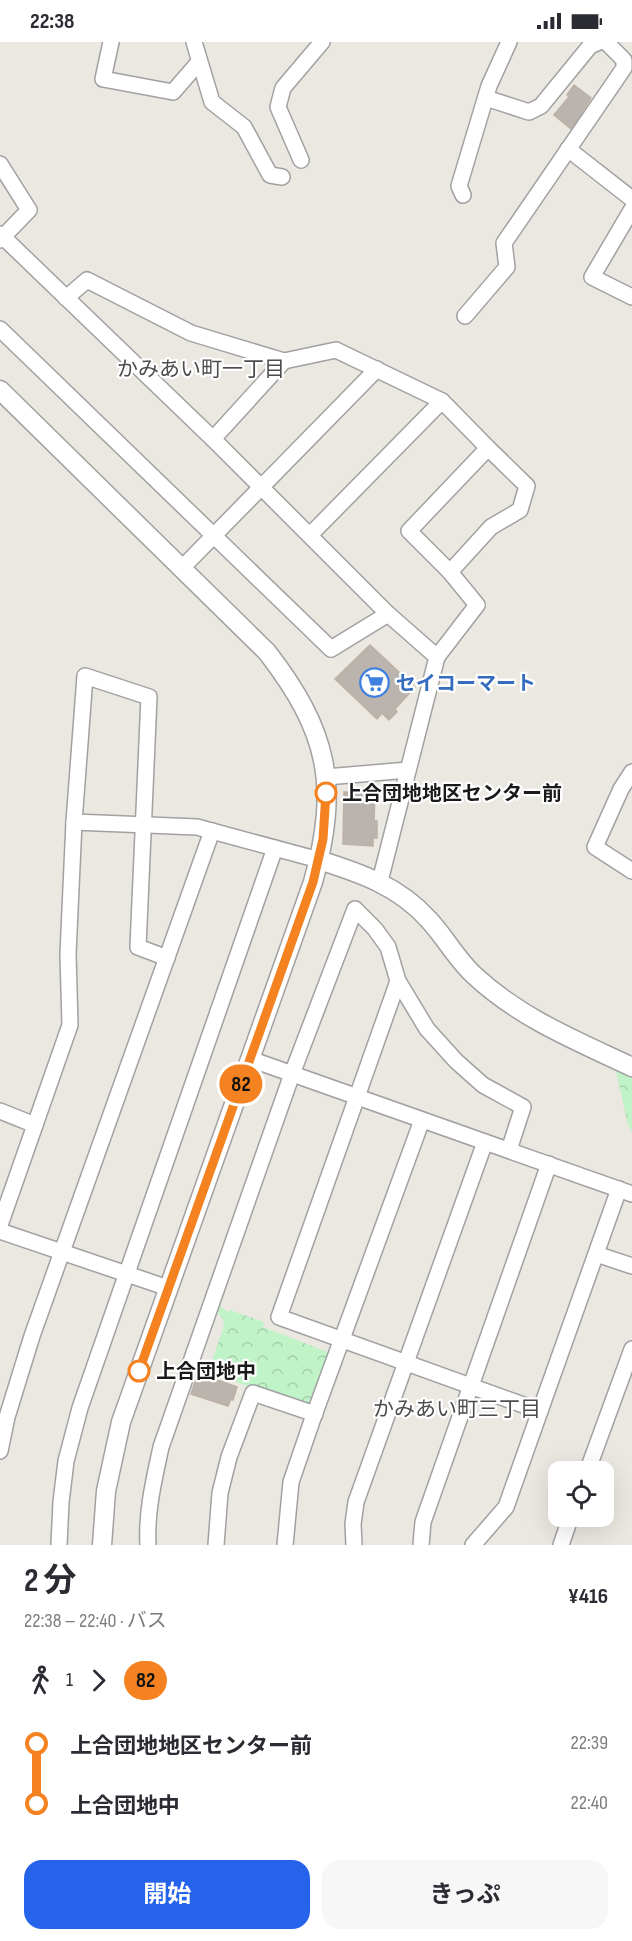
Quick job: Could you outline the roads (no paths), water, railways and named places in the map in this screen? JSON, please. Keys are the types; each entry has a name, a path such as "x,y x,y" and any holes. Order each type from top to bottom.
{"street":[{"path":"111,42 103,79 173,92 200,62"},
{"path":"194,42 212,102 244,126 270,175 282,177"},
{"path":"301,160 278,107 283,88 322,42"},
{"path":"463,195 459,186 486,98 509,42"},
{"path":"486,98 529,112 541,106 590,46 599,42"},
{"path":"465,316 507,267 504,243 624,68 624,60 606,42"},
{"path":"568,149 632,199"},
{"path":"0,164 29,210 1,237 213,439 388,614 437,657"},
{"path":"632,209 592,277 632,297"},
{"path":"66,298 87,280 191,333 284,361 336,350 442,401 527,486 519,510 491,527 450,572"},
{"path":"0,329 331,648 388,614"},
{"path":"213,439 284,361"},
{"path":"182,568 376,369"},
{"path":"0,390 253,637 282,672 313,723 326,777 327,809 319,861 116,1442 106,1491 102,1545"},
{"path":"310,536 442,401"},
{"path":"380,882 437,657 477,605 450,572 409,531 488,448"},
{"path":"0,1225 70,1025 68,954 74,822 85,676 149,697 138,947 167,958"},
{"path":"326,777 408,770"},
{"path":"632,772 621,789 595,847 632,871"},
{"path":"74,822 196,827 319,861 380,882 414,904 473,975 506,1001 542,1024 632,1067"},
{"path":"0,1451 6,1418 32,1336 212,831"},
{"path":"59,1545 66,1461 80,1408 125,1273 275,848"},
{"path":"148,1545 147,1531 151,1496 161,1448 292,1074 355,909 375,929 388,947 398,981 427,1029 456,1061 483,1085 523,1107 509,1150"},
{"path":"398,981 279,1317 540,1411"},
{"path":"250,1059 626,1192 596,1254 506,1507 473,1545"},
{"path":"0,1111 35,1125"},
{"path":"285,1545 291,1482 422,1120"},
{"path":"354,1545 353,1524 357,1502 485,1142"},
{"path":"421,1545 423,1522 549,1164"},
{"path":"0,1231 168,1288"},
{"path":"596,1254 632,1266"},
{"path":"592,1461 632,1349"},
{"path":"216,1545 220,1492 229,1457 253,1394 315,1414"},
{"path":"561,1545 567,1527"}],"place":[{"name":"セイコーマート","path":"375,683"},
{"name":"上合団地地区センター前","path":"326,793"},
{"name":"上合団地中","path":"139,1371"}],"district":[{"name":"かみあい町一丁目","path":"201,369"},
{"name":"かみあい町三丁目","path":"457,1409"}]}
